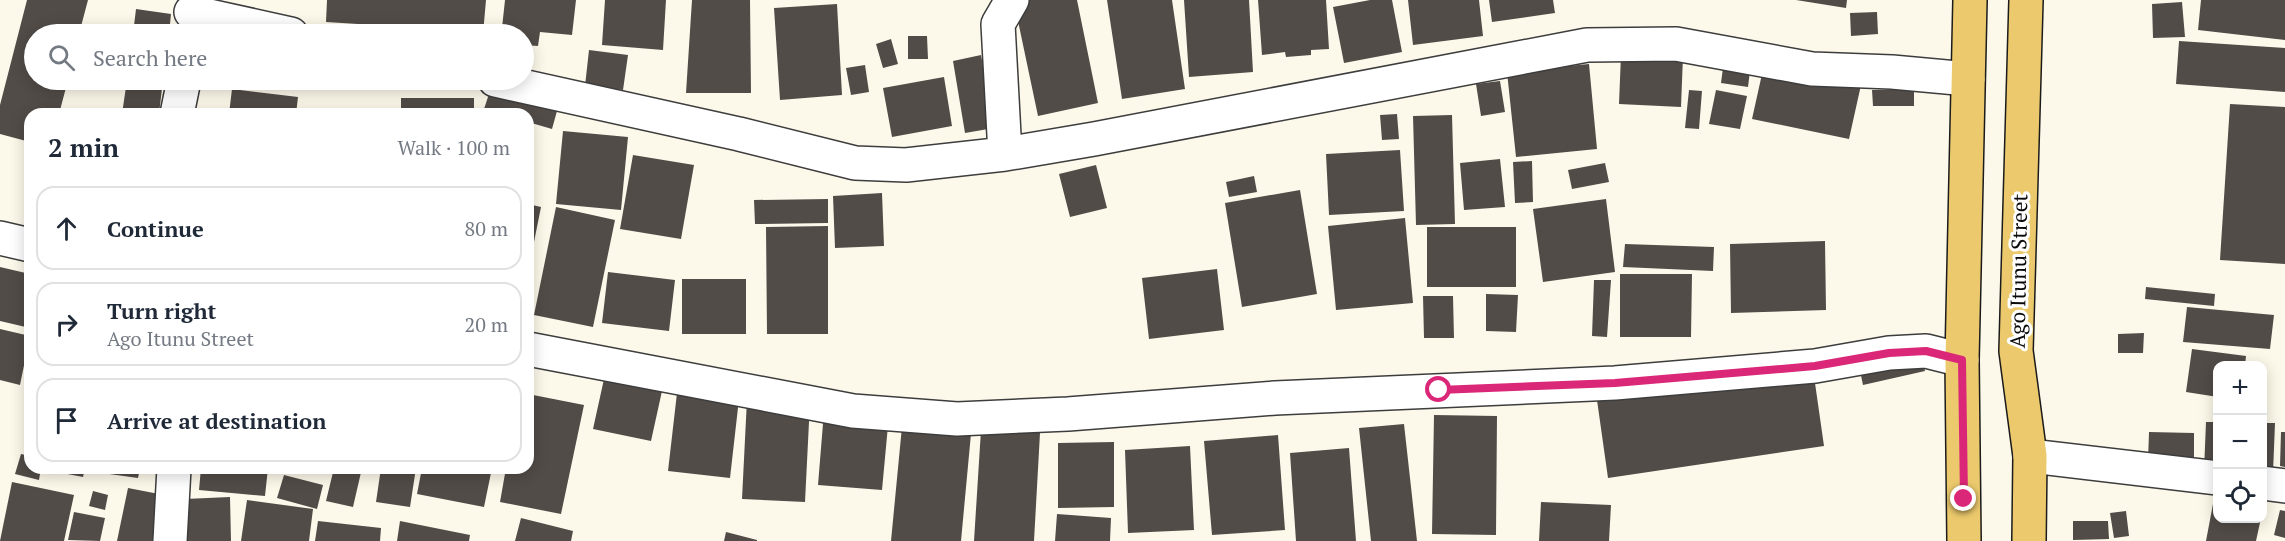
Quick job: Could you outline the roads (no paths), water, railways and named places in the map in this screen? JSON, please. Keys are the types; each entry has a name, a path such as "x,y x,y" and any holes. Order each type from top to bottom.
{"main road":[{"path":"1964,541 1962,360 1970,0"},
{"name":"Ago Itunu Street","path":"2026,0 2016,351 2030,456 2029,541"}],"street":[{"path":"1005,154 998,24 1012,0"},
{"path":"190,16 235,24"},
{"path":"534,89 855,163 906,165 1005,154 1094,140 1587,45 1676,44 1812,69 1892,72 1968,80"},
{"path":"178,108 182,90"},
{"path":"0,238 24,244"},
{"path":"534,350 853,411 957,419 1068,414 1275,398 1615,383 1815,366 1899,352 1926,351 1962,360"},
{"path":"2030,456 2213,478"},
{"path":"170,541 174,474"},
{"path":"2267,484 2285,486"}]}
